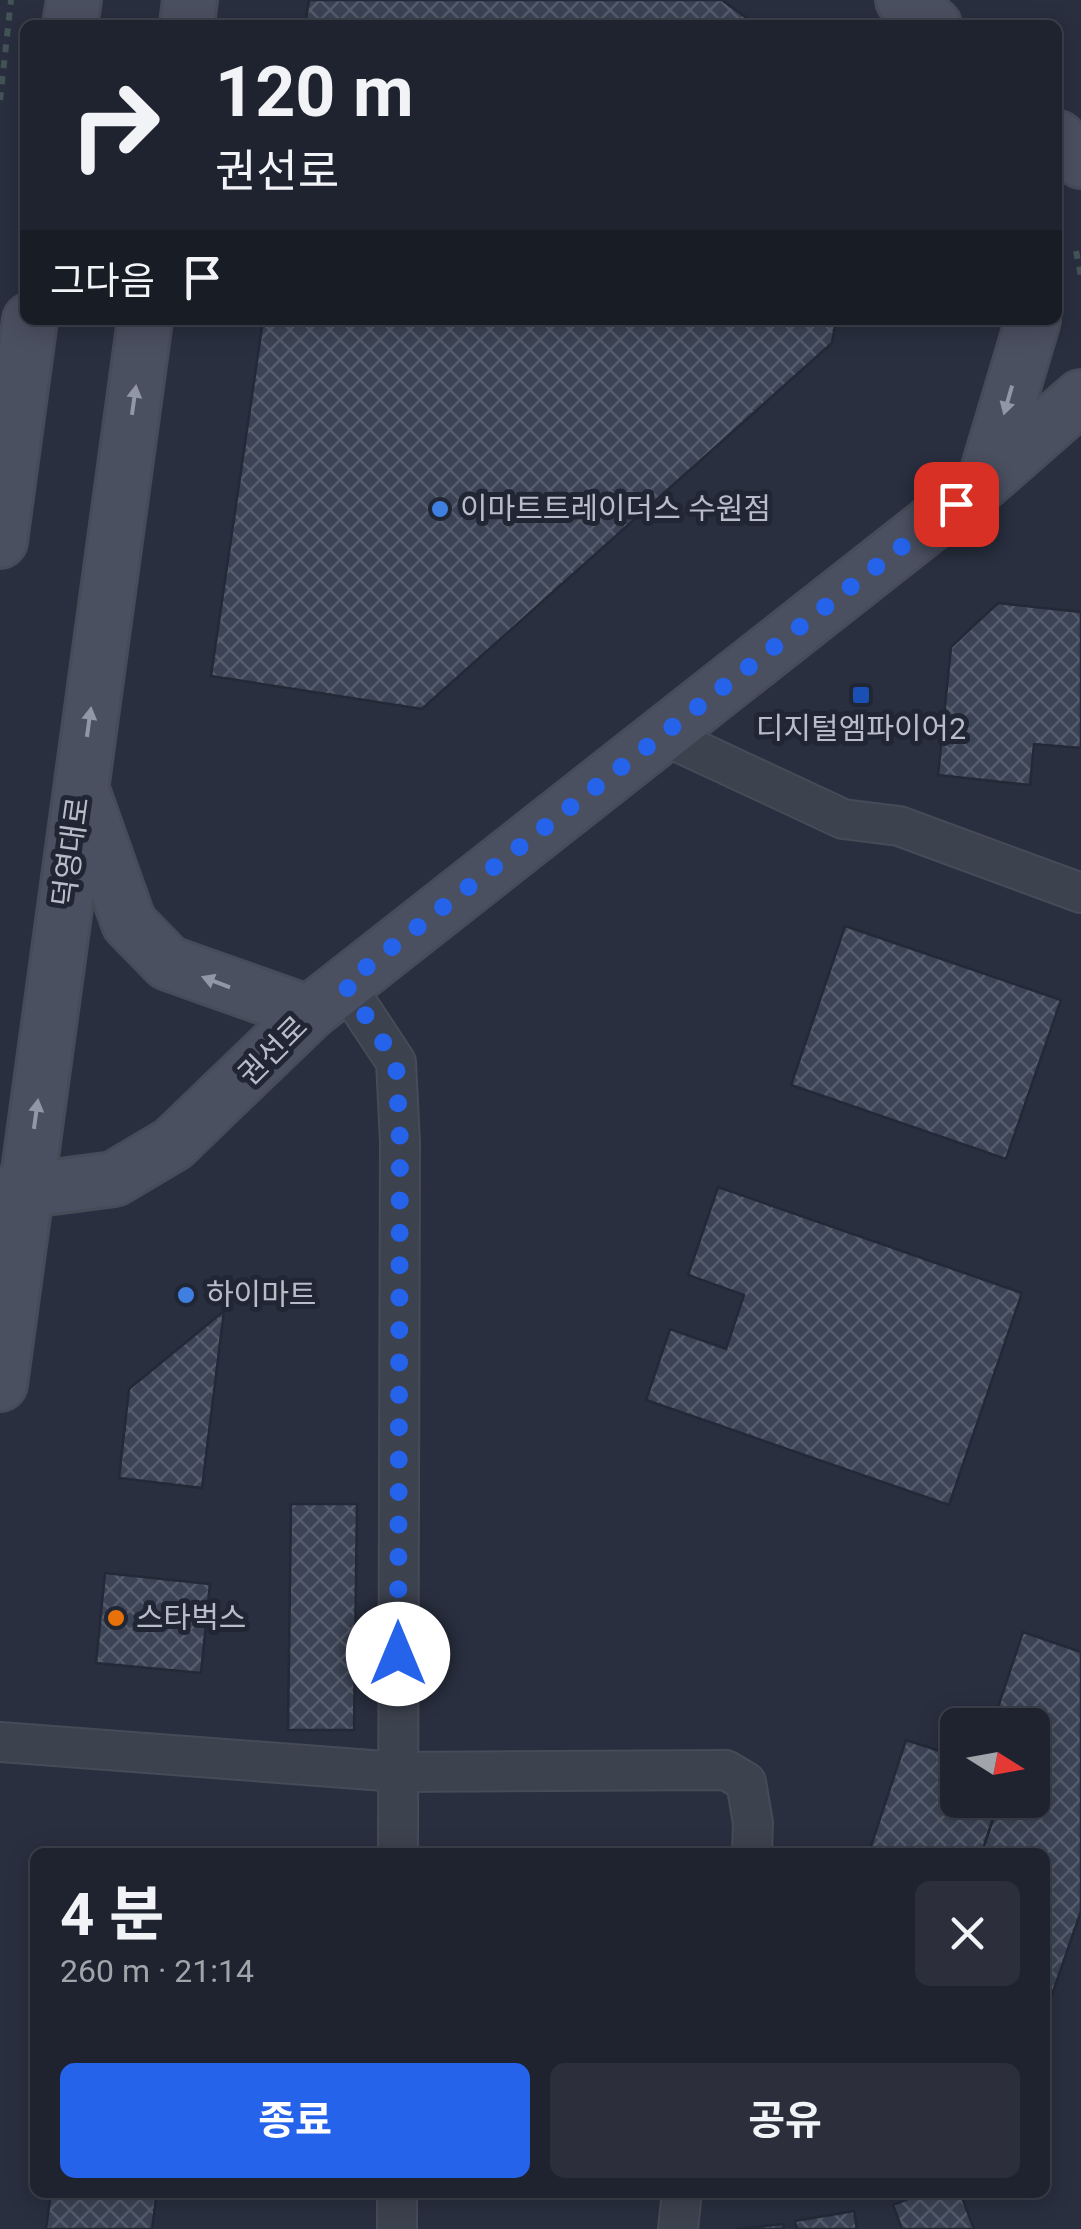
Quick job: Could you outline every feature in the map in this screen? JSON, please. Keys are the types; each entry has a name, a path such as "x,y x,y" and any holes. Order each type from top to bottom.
{"street":[{"path":"903,0 928,20"},
{"path":"1062,142 1081,161"},
{"path":"0,541 29,325"},
{"name":"덕영대로","path":"0,1384 13,1192 80,785 144,325"},
{"path":"985,482 1032,325"},
{"name":"권선로","path":"13,1192 114,1179 173,1144 327,999 985,482 1081,397"},
{"path":"663,734 843,818 899,826 1081,893"},
{"path":"80,785 129,923 168,963 327,999 396,1062 400,1142 398,1848"},
{"path":"0,1742 398,1772 726,1770 746,1782 753,1823 752,1848"},
{"path":"397,2198 397,2229"},
{"path":"678,2229 681,2198"}],"path":[{"path":"0,100 12,0"},
{"path":"1076,251 1081,276"}],"building":[{"path":"309,0 722,0 749,20 306,20"},
{"name":"이마트트레이더스 수원점","path":"262,325 835,325 832,343 422,709 211,676"},
{"path":"998,603 1081,612 1081,748 1034,744 1030,785 938,775 951,647"},
{"path":"845,926 1061,1000 1006,1159 791,1085"},
{"path":"718,1187 1022,1293 949,1505 646,1400 670,1329 726,1349 744,1295 688,1275"},
{"path":"224,1311 202,1488 119,1478 129,1389"},
{"path":"291,1504 357,1504 354,1730 288,1730"},
{"path":"105,1573 210,1584 201,1673 96,1663"},
{"path":"1023,1632 1081,1652 1081,1911 1050,2001 1050,1848 983,1848 993,1818 1050,1818 1050,1708 998,1708"},
{"path":"906,1740 940,1751 940,1818 993,1818 983,1848 870,1848"},
{"path":"50,2198 156,2198 152,2229 46,2229"},
{"path":"910,2198 962,2198 974,2229 902,2229 893,2205"},
{"path":"854,2211 857,2229 797,2229 795,2221"},
{"path":"783,2224 784,2229 736,2229"}],"place":[{"name":"이마트트레이더스 수원점","path":"440,509"},
{"name":"디지털엠파이어2","path":"861,695"},
{"name":"하이마트","path":"186,1295"},
{"name":"스타벅스","path":"116,1618"}],"route":[{"path":"398,1654 400,1142 396,1062 345,984 956,504"}]}
